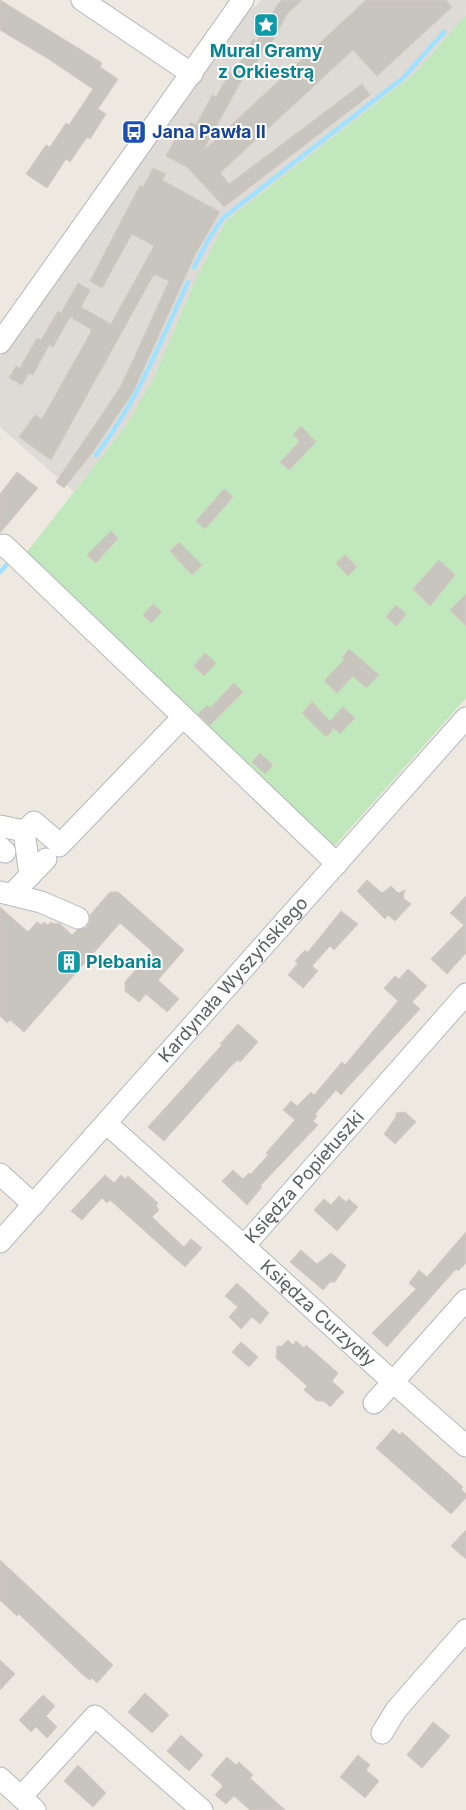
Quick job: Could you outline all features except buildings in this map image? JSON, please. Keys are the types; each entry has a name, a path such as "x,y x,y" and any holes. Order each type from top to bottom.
{"street":[{"path":"82,0 192,74"},
{"path":"0,343 7,318 192,74 243,0"},
{"path":"0,546 4,545 182,718 337,864"},
{"path":"6,893 30,876 54,848 182,718"},
{"name":"Kardynała Wyszyńskiego","path":"0,1242 466,718"},
{"path":"24,831 34,822 54,848"},
{"path":"0,826 24,831"},
{"path":"24,831 30,876"},
{"path":"4,857 6,893"},
{"path":"6,893 41,902 78,918"},
{"name":"Księdza Popiełuszki","path":"106,1124 244,1246 466,994"},
{"path":"0,1174 34,1205"},
{"name":"Księdza Curzydły","path":"244,1246 466,1446"},
{"path":"374,1403 466,1300"},
{"path":"382,1733 396,1710 466,1630"},
{"path":"0,1778 28,1803 95,1716 202,1810"}],"shaded area":[{"path":"262,0 466,0 466,15 415,73 226,221 196,279 153,380 125,427 74,492 0,427 0,357 218,41"}],"green space":[{"path":"466,15 466,698 331,850 23,557 125,427 153,380 196,279 226,221 415,73"}],"waterway":[{"path":"194,267 210,237 223,218 403,78 444,32"},
{"path":"96,455 111,435 136,393 188,282"},
{"path":"0,572 9,562"}],"place":[{"name":"Mural Gramy z Orkiestrą","path":"266,25"},
{"name":"Jana Pawła II","path":"134,132"},
{"name":"Plebania","path":"69,962"}]}
